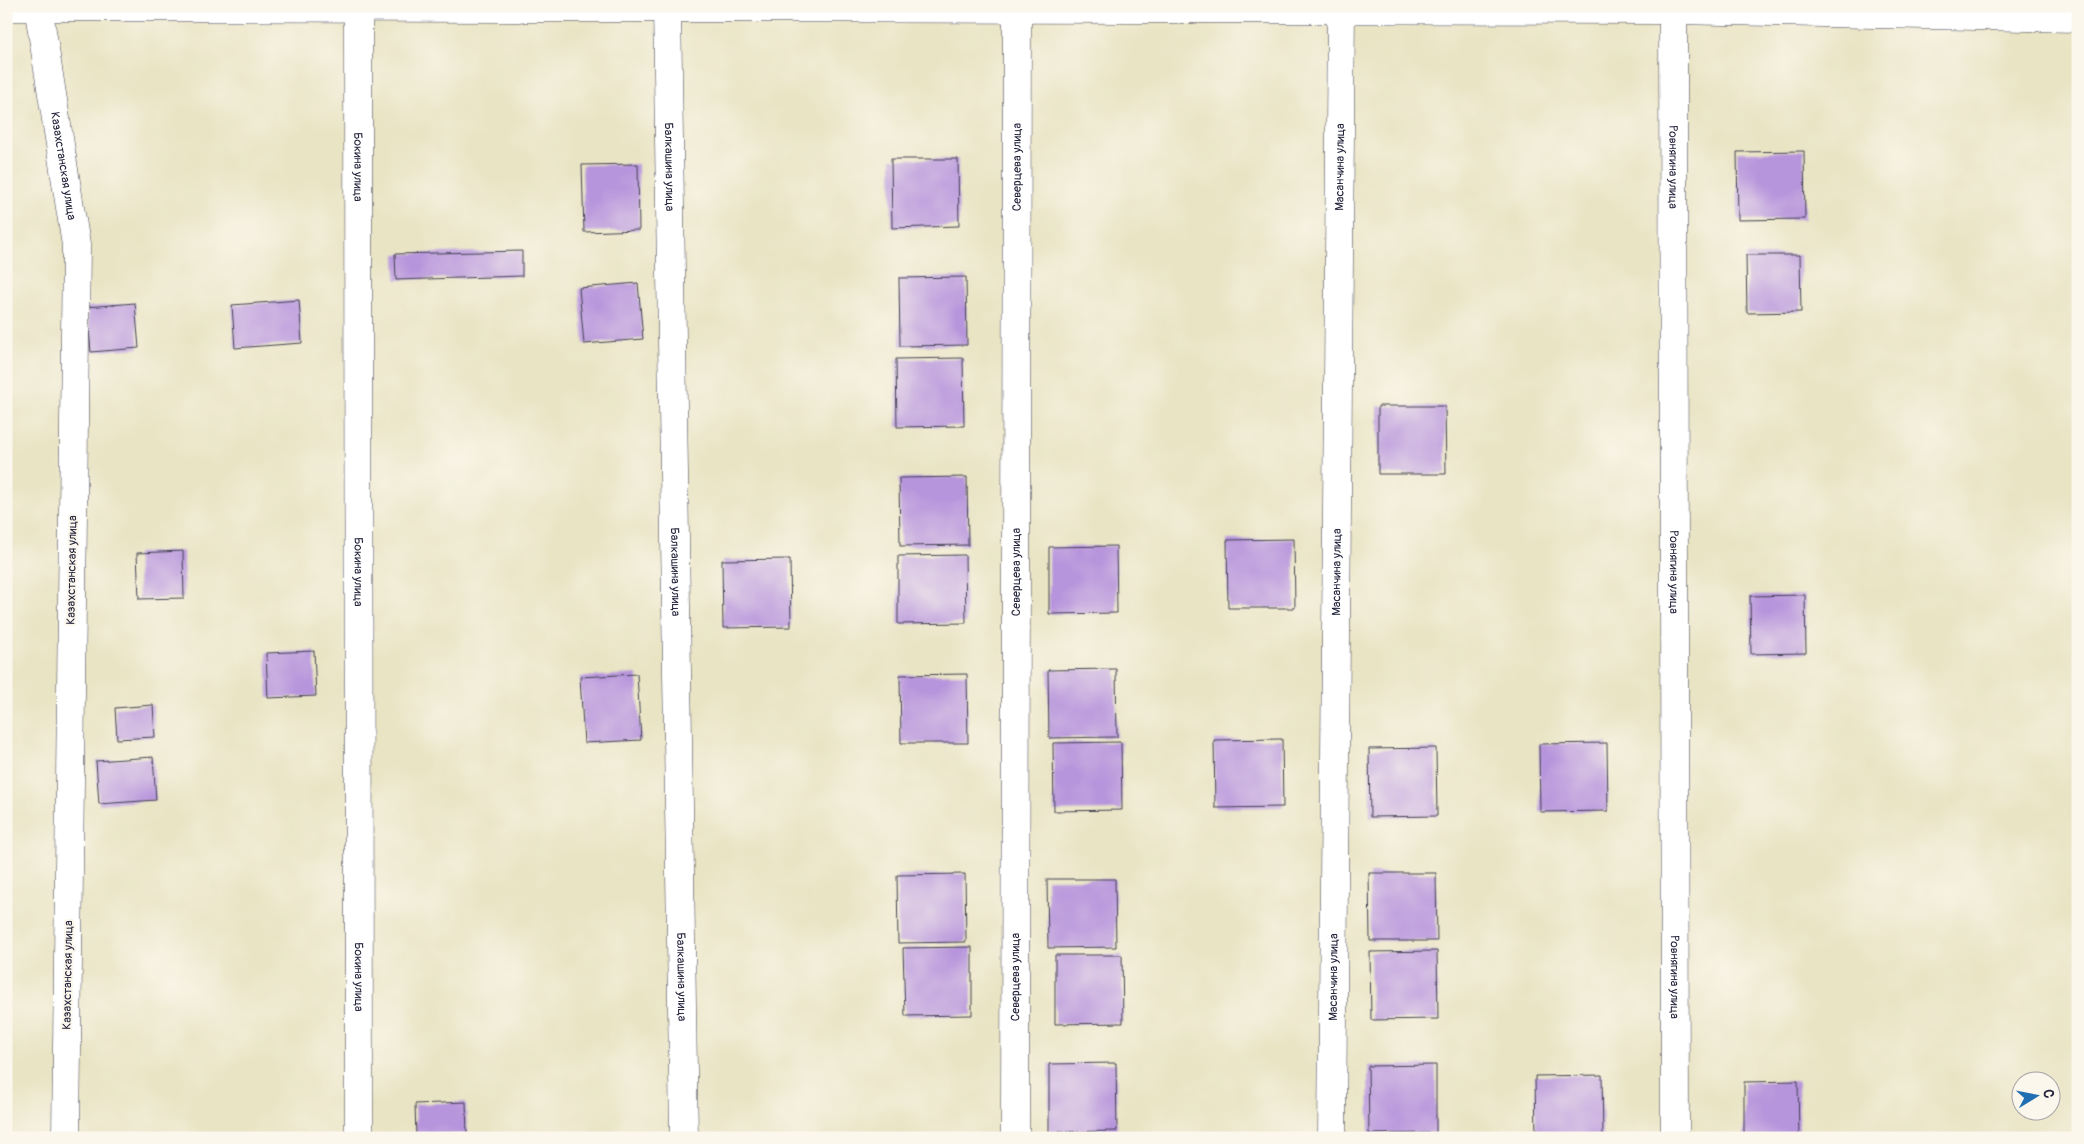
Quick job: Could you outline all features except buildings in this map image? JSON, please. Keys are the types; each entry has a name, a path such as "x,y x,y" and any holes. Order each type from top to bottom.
{"street":[{"path":"6,7 1673,8 2078,18"},
{"name":"Казахстанская улица","path":"38,7 76,245 66,1138"},
{"name":"Бокина улица","path":"358,7 359,1138"},
{"name":"Балкашина улица","path":"666,8 684,1138"},
{"name":"Северцева улица","path":"1015,1138 1017,8"},
{"name":"Масанчина улица","path":"1332,1138 1341,8"},
{"name":"Ровнягина улица","path":"1673,8 1676,1138"}]}
